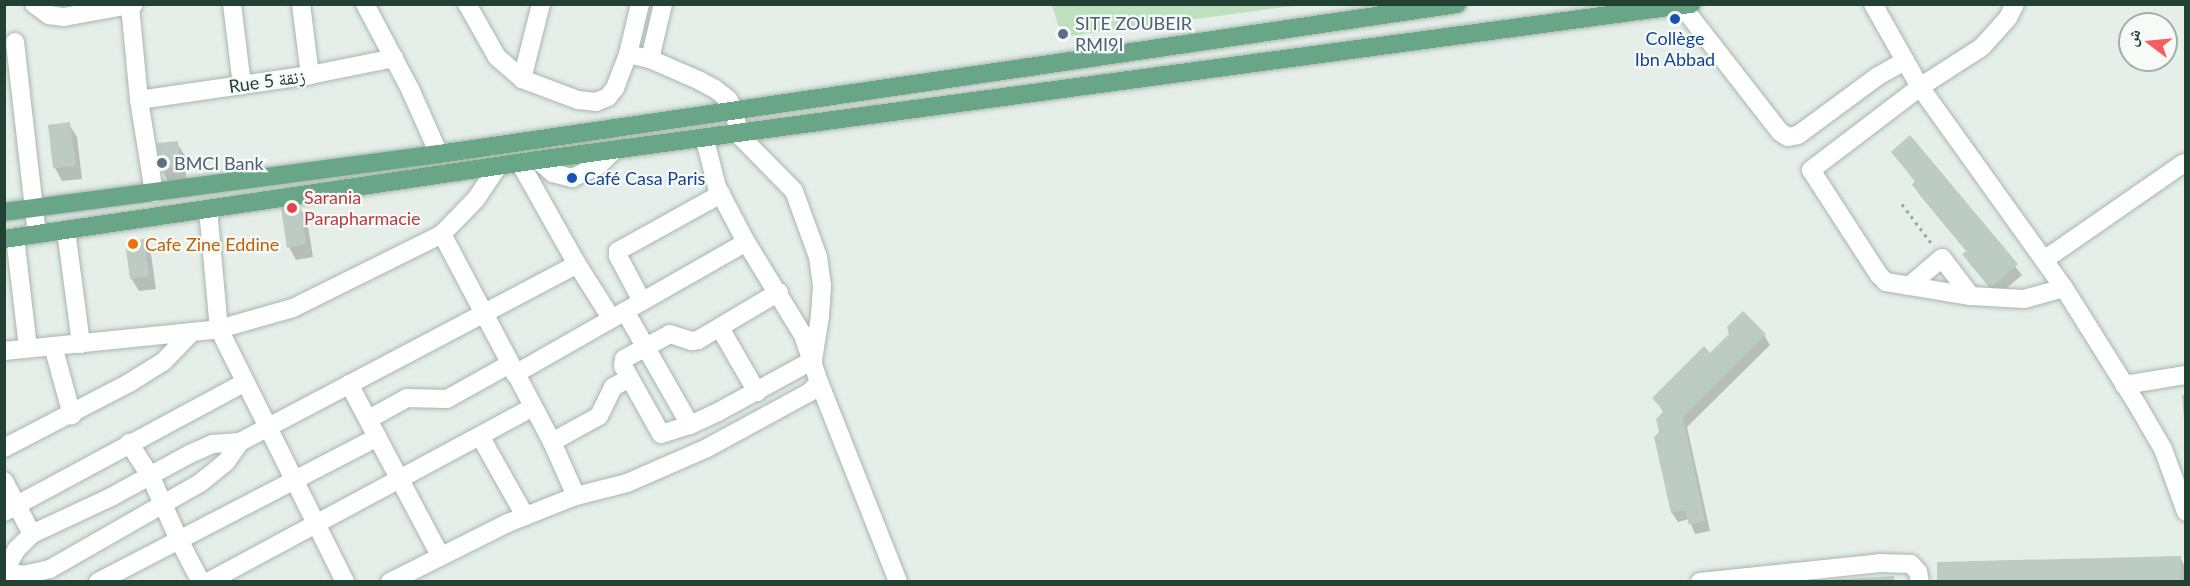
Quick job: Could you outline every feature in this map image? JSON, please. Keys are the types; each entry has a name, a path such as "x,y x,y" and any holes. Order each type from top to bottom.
{"main road":[{"path":"4,212 439,154 1457,4"},
{"path":"10,238 529,161 705,140 1686,5"}],"street":[{"path":"34,4 49,15 64,17 125,6 154,193"},
{"path":"232,4 242,85"},
{"path":"301,4 310,75"},
{"path":"365,4 394,58 439,154"},
{"path":"467,4 497,57 522,79 578,100 597,102 608,97 615,88 628,54 640,4"},
{"path":"522,79 541,4"},
{"path":"650,59 663,4"},
{"path":"2015,4 2008,18 1982,47 1920,87 1811,170 1879,275 1887,282 1971,296 2024,299 2064,288"},
{"path":"1686,5 1780,132 1788,137 1798,135 1878,76 1905,61"},
{"path":"1874,5 1920,87 2064,288 2124,385 2163,449 2186,512"},
{"path":"15,42 38,234"},
{"path":"628,54 650,59 715,88 728,99 734,111 739,135 794,191 818,257 822,286 813,360"},
{"name":"Rue 5 زنقة","path":"140,100 310,75 394,58"},
{"path":"705,140 721,194 746,242 779,292 803,335 819,382 898,582"},
{"path":"529,161 577,264 647,345 690,425"},
{"path":"2044,260 2184,163"},
{"path":"4,351 219,329 293,308 442,234 476,199 498,166"},
{"path":"642,301 618,256 618,251 721,194"},
{"path":"208,209 219,329 345,582"},
{"path":"66,230 81,344"},
{"path":"442,234 552,442 576,496"},
{"path":"10,238 28,347"},
{"path":"369,418 407,398 447,399 513,369 642,301 746,242"},
{"path":"1909,286 1942,258 1971,296"},
{"path":"240,442 226,462 200,483 54,575 4,572 17,549 32,534 212,444 240,442 577,264"},
{"path":"779,292 698,340 692,341 670,334 647,345 622,362 661,434 690,425 718,412 813,360"},
{"path":"720,328 757,392"},
{"path":"4,448 72,415 163,362 192,332"},
{"path":"53,346 72,415"},
{"path":"2124,385 2186,375"},
{"path":"552,442 599,416 613,387 630,378"},
{"path":"11,509 245,382"},
{"path":"390,582 440,555 525,516 576,496 627,483 729,436 810,392 819,382"},
{"path":"349,384 440,555"},
{"path":"208,582 533,407"},
{"path":"718,412 729,436"},
{"path":"480,436 525,516"},
{"path":"98,582 378,437"},
{"path":"129,443 150,475 201,582"},
{"path":"4,481 11,509 32,534"},
{"path":"1700,582 1880,563 1911,564 1918,572 1920,582"}],"path":[{"path":"1902,204 1942,258"}],"green space":[{"path":"1052,4 1300,5 1062,37"}],"building":[{"path":"70,122 76,166 53,168 48,125"},
{"path":"1910,135 2018,264 1991,288 1962,254 1967,251 1912,185 1915,181 1891,152"},
{"path":"178,141 180,167 159,168 157,143"},
{"path":"300,205 306,244 287,248 281,208"},
{"path":"144,239 149,276 130,279 125,242"},
{"path":"1743,311 1766,334 1683,417 1705,521 1689,525 1685,510 1671,513 1654,437 1659,432 1656,419 1664,411 1652,398 1704,346 1710,353 1729,334 1727,327"},
{"path":"2182,395 2186,395 2186,419 2184,419"},
{"path":"2181,556 2181,582 1937,582 1937,562"},
{"path":"1894,576 1894,582 1829,582 1829,580"}],"place":[{"name":"Collège Ibn Abbad","path":"1675,19"},
{"name":"SITE ZOUBEIR RMI9I","path":"1063,34"},
{"name":"BMCI Bank","path":"162,163"},
{"name":"Café Casa Paris","path":"572,178"},
{"name":"Sarania Parapharmacie","path":"292,208"},
{"name":"Cafe Zine Eddine","path":"133,244"}]}
